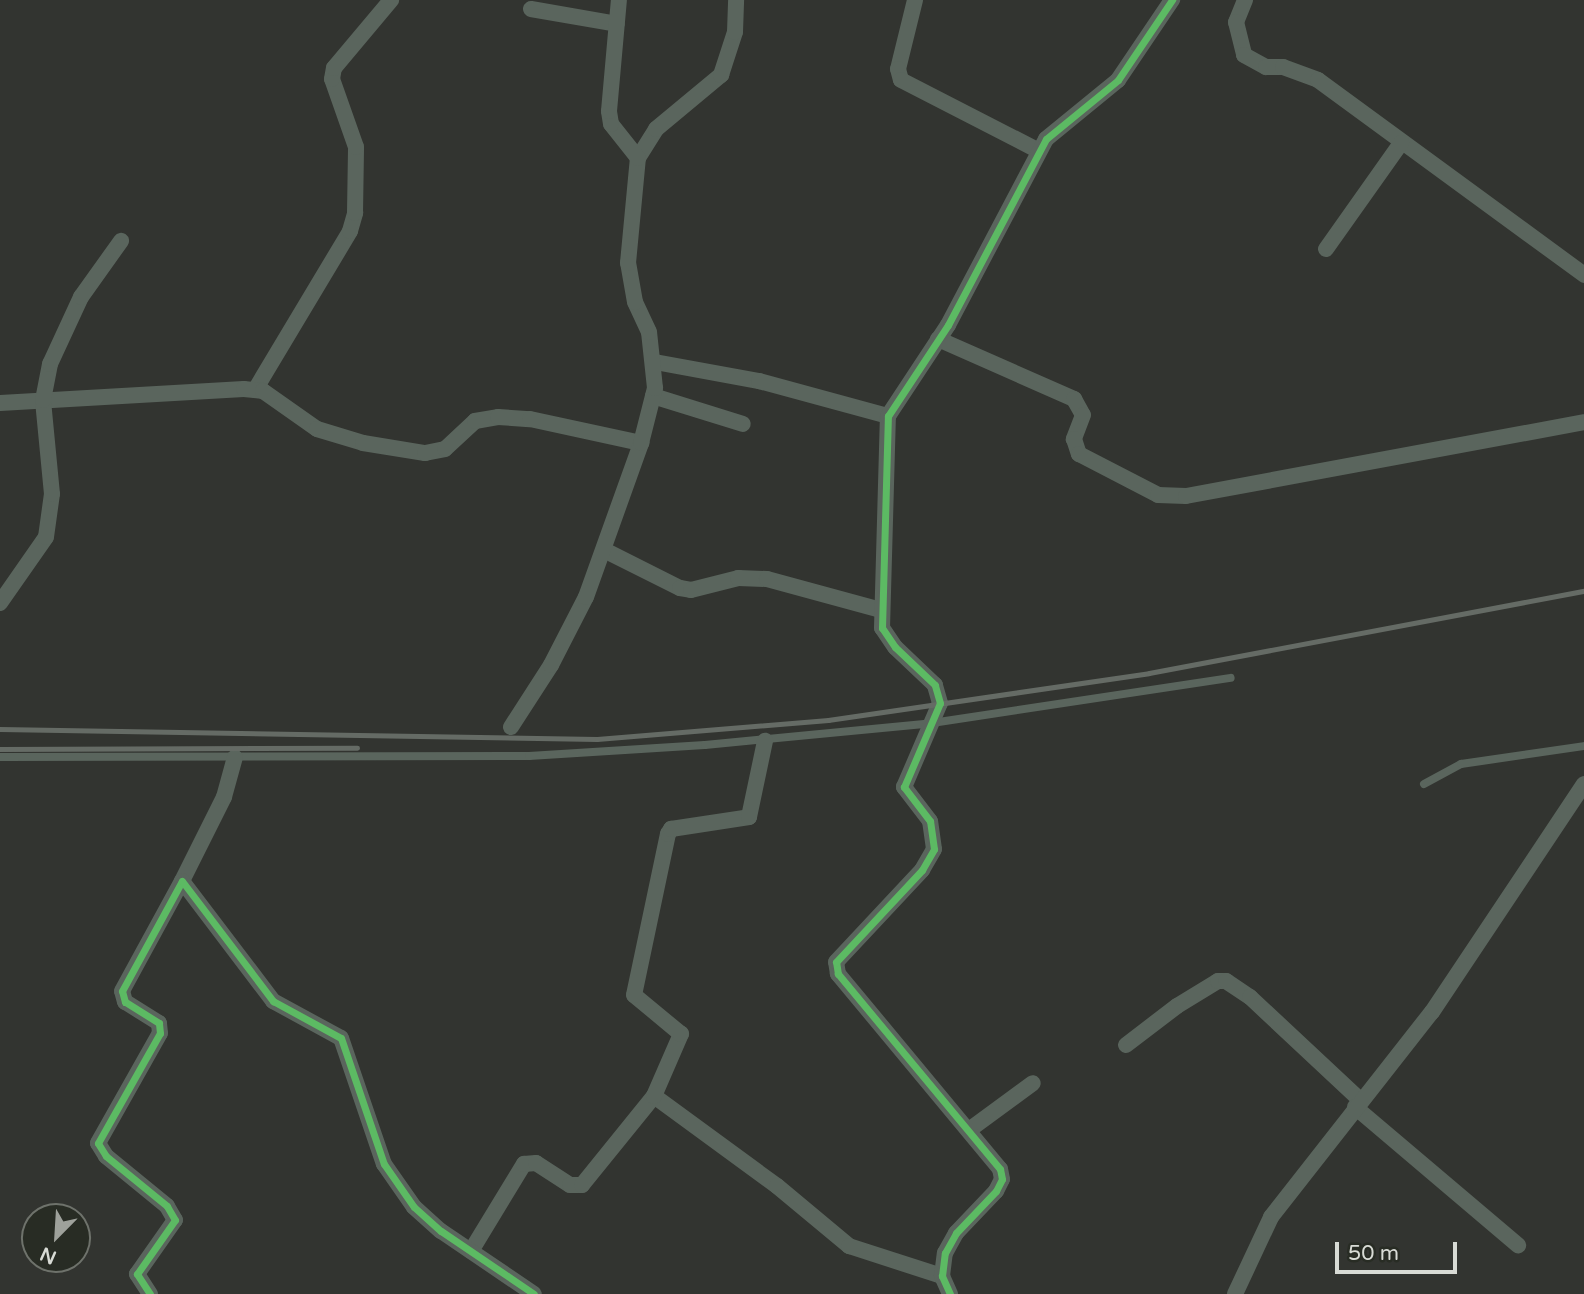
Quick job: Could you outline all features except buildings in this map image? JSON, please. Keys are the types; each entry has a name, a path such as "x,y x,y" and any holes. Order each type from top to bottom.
{"street":[{"path":"255,390 350,231 355,213 356,147 332,79 334,68 391,0"},
{"path":"620,0 611,124 638,158"},
{"path":"511,727 551,665 586,597 641,443 653,397 655,362 649,332 635,302 628,263 638,158 656,129 721,75 735,32 736,0"},
{"path":"915,0 898,69 901,80 1039,151"},
{"path":"950,1294 942,1276 945,1253 956,1233 1002,1179 1000,1169 838,974 836,962 922,870 934,849 930,821 904,787 940,703 936,685 895,647 882,628 888,416 938,339 1045,139 1118,80 1172,0"},
{"path":"1245,0 1236,22 1244,55 1266,67 1283,67 1318,80 1584,275"},
{"path":"531,9 617,24"},
{"path":"1326,249 1401,143"},
{"path":"0,603 46,537 52,494 43,400 64,330 121,241"},
{"path":"938,339 1074,399 1083,415 1074,439 1079,454 1158,495 1186,496 1584,422"},
{"path":"655,362 759,381 888,416"},
{"path":"0,403 255,390 317,429 363,443 425,453 438,453 475,421 498,417 641,443"},
{"path":"653,397 743,424"},
{"path":"604,550 680,588 691,590 738,578 767,579 881,610"},
{"path":"471,1251 523,1164 536,1163 570,1185 582,1185 654,1096 681,1034 634,995 668,834 671,829 749,817 765,741"},
{"path":"150,1294 137,1274 175,1220 167,1206 106,1157 97,1143 160,1033 159,1023 125,1002 122,991 224,797 235,757"},
{"path":"1235,1294 1271,1217 1357,1103 1432,1012 1584,784"},
{"path":"182,881 273,1001 341,1038 384,1164 399,1189 424,1217 534,1294"},
{"path":"1126,1045 1177,1006 1218,981 1226,981 1250,997 1357,1103 1518,1245"},
{"path":"969,1130 1034,1083"},
{"path":"654,1096 777,1186 849,1246 942,1276"}],"lane":[{"path":"0,757 529,756 765,741 932,723 1231,678"},
{"path":"1424,783 1461,764 1584,746"}],"railway":[{"path":"0,729 597,739 828,720 1149,673 1584,591"},
{"path":"0,749 357,748"}],"cycle path":[{"path":"950,1294 942,1276 945,1253 956,1233 996,1191 1002,1179 1000,1169 838,974 836,962 922,870 934,849 930,821 904,787 940,703 935,685 895,647 882,628 888,416 948,325 1046,139 1118,80 1172,0"},
{"path":"150,1294 137,1274 175,1220 167,1206 106,1156 98,1143 160,1033 159,1023 125,1002 122,991 182,881 273,1001 341,1038 384,1164 414,1207 441,1231 534,1294"}]}
